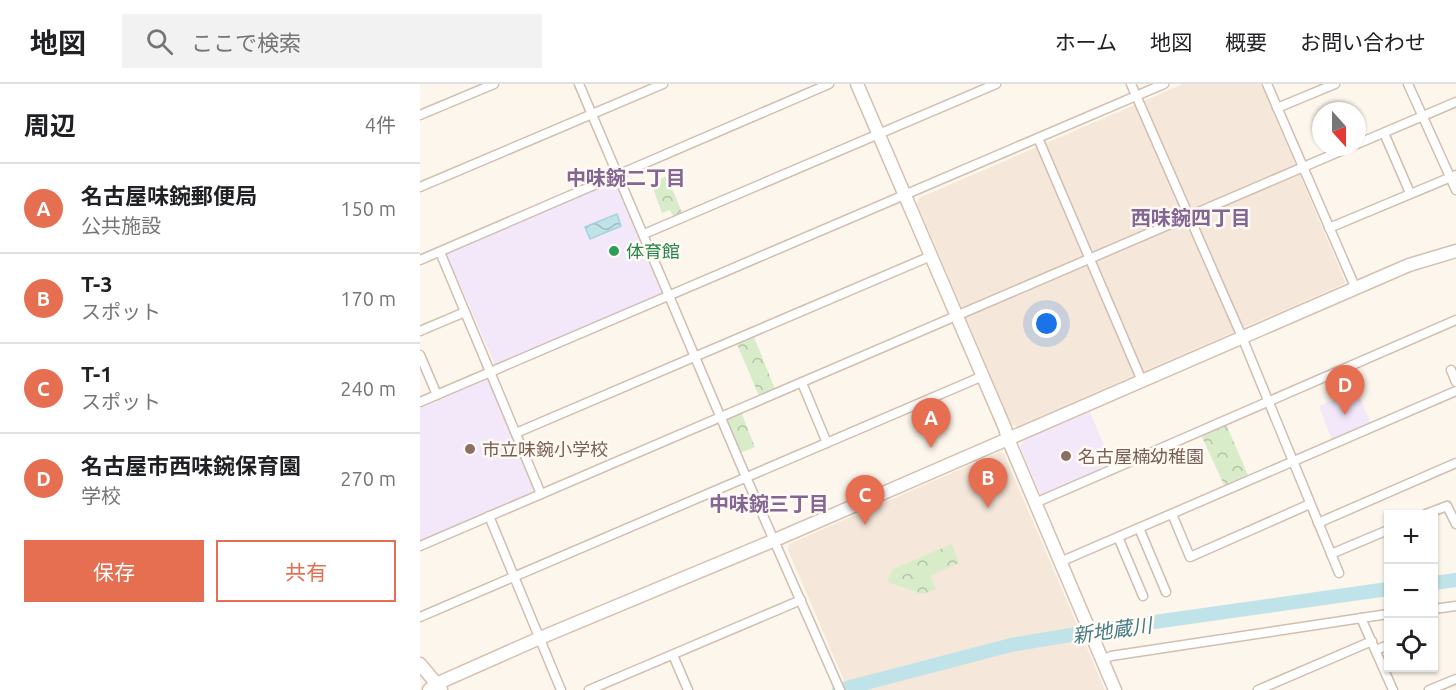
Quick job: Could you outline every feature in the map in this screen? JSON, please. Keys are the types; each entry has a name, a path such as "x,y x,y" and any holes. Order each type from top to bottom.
{"street":[{"path":"420,115 494,84"},
{"path":"579,84 720,417 840,690"},
{"path":"420,187 663,84"},
{"path":"420,260 829,84"},
{"path":"857,84 1115,690"},
{"path":"644,234 996,84"},
{"path":"1131,84 1242,337 1340,573"},
{"path":"420,402 1164,84"},
{"path":"1267,84 1356,289"},
{"path":"1308,84 1312,94"},
{"path":"1277,108 1335,84"},
{"path":"1408,84 1453,176 1456,190"},
{"path":"1366,140 1456,102"},
{"path":"1384,133 1410,193"},
{"path":"1038,138 1143,381"},
{"path":"420,546 1329,156"},
{"path":"1329,228 1453,176"},
{"path":"420,664 436,688 540,638 773,536 1008,439 1409,265 1456,251"},
{"path":"440,252 541,494"},
{"path":"516,433 931,256"},
{"path":"420,331 465,312"},
{"path":"1035,503 1456,320"},
{"path":"420,355 437,395"},
{"path":"1451,370 1456,382"},
{"path":"420,617 983,376"},
{"path":"802,383 827,442"},
{"path":"1060,562 1456,391"},
{"path":"1318,523 1456,463"},
{"path":"1172,514 1190,557 1310,504"},
{"path":"1436,510 1447,506 1456,524"},
{"path":"489,516 561,690"},
{"path":"1139,528 1166,592"},
{"path":"1331,554 1384,532"},
{"path":"1118,537 1143,596"},
{"path":"589,690 801,600"},
{"path":"1438,608 1456,606"},
{"path":"1100,654 1112,656 1384,615"},
{"path":"1361,618 1393,690"},
{"path":"1261,689 1372,642"},
{"path":"1376,650 1384,647"},
{"path":"673,655 688,690"},
{"path":"1429,690 1456,679"}],"shaded area":[{"path":"1183,84 1261,84 1345,281 1344,284 1018,426 1012,425 917,203 919,198"},
{"path":"613,181 616,183 662,293 495,365 448,253"},
{"name":"市立味鋺小学校","path":"488,378 491,380 536,493 420,543 420,408"},
{"path":"1357,391 1371,424 1332,440 1319,406"},
{"name":"名古屋楠幼稚園","path":"1090,412 1112,464 1041,495 1020,447 1024,440"},
{"path":"1000,452 1004,454 1105,690 848,690 788,550 789,544"}],"green space":[{"path":"667,176 683,215 674,218 670,210 662,213 651,183"},
{"path":"754,337 775,389 759,396 737,344"},
{"path":"741,412 755,447 740,453 725,418"},
{"path":"1226,424 1248,475 1224,485 1201,435"},
{"path":"952,544 959,563 930,576 936,589 923,594 887,582 893,569"}],"water":[{"path":"617,214 621,226 590,239 585,227"}],"waterway":[{"name":"新地蔵川","path":"1438,582 1456,580"},
{"name":"新地蔵川","path":"839,690 1011,645 1119,627 1384,590"}],"place":[{"name":"体育館","path":"614,251"},
{"name":"名古屋市西味鋺保育園","path":"1345,415"},
{"name":"名古屋味鋺郵便局","path":"931,448"},
{"name":"市立味鋺小学校","path":"470,449"},
{"name":"名古屋楠幼稚園","path":"1066,456"},
{"name":"T-3","path":"988,508"},
{"name":"T-1","path":"865,525"}],"district":[{"name":"中味鋺二丁目","path":"626,177"},
{"name":"西味鋺四丁目","path":"1191,217"},
{"name":"中味鋺三丁目","path":"769,503"}]}
